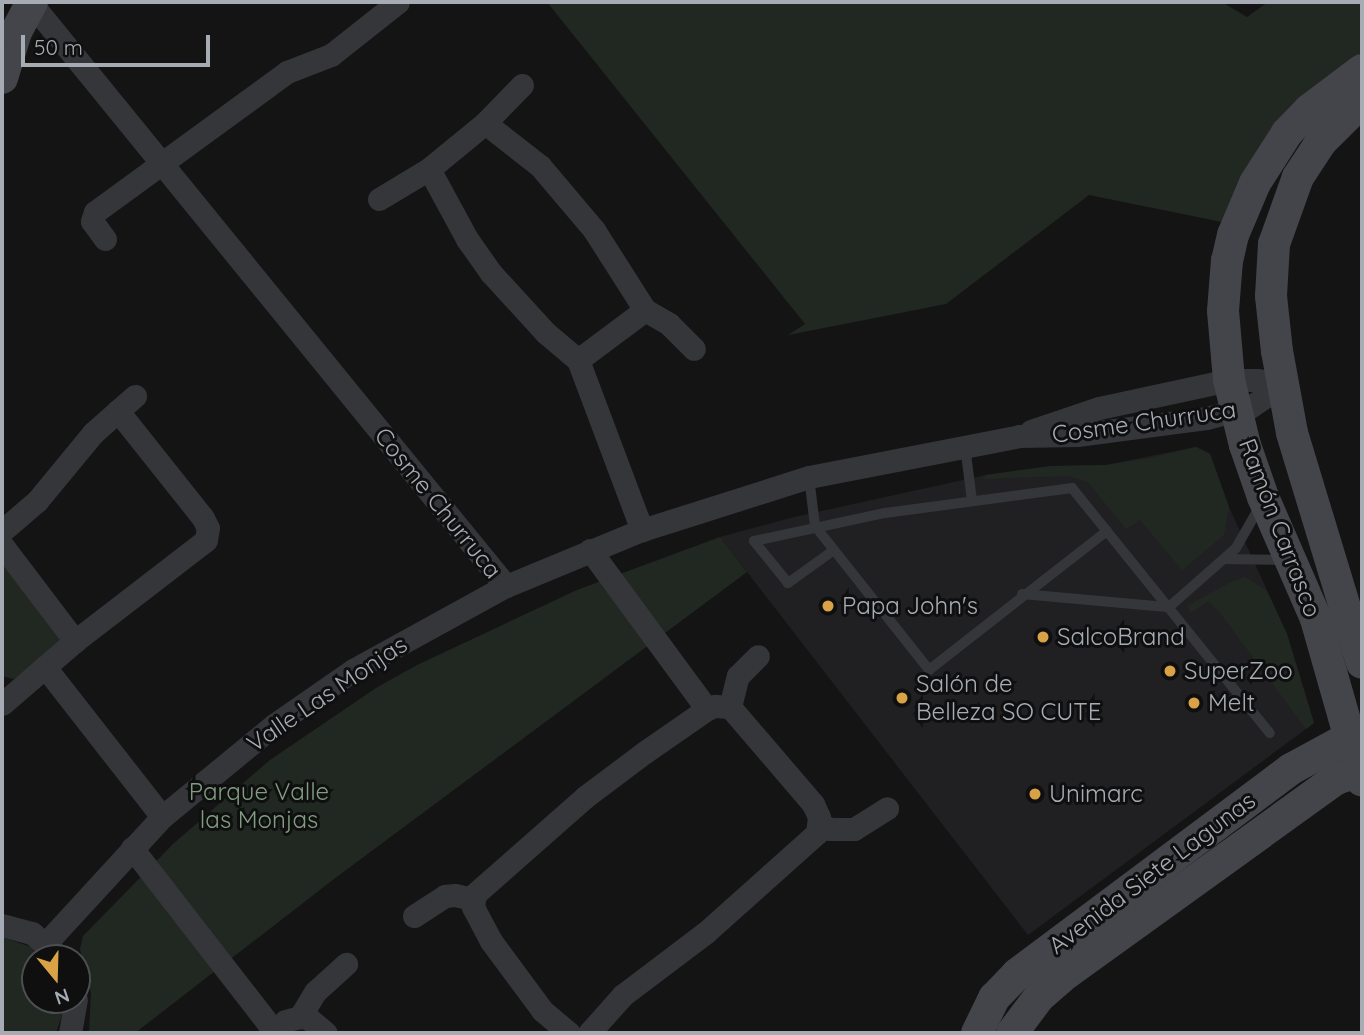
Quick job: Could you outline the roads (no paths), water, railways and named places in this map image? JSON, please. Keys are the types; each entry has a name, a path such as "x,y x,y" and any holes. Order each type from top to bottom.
{"main road":[{"path":"2,78 16,33 32,3"},
{"name":"Ramón Carrasco","path":"1361,776 1316,619 1263,497 1237,411 1229,380 1224,285 1233,235 1264,167 1287,133 1324,96 1362,70"},
{"name":"Ramón Carrasco","path":"1362,101 1334,127 1309,158 1280,220 1274,244 1271,296 1283,385 1300,461 1362,663"},
{"name":"Avenida Siete Lagunas","path":"977,1033 994,998 1017,974 1291,769 1350,737"},
{"name":"Avenida Siete Lagunas","path":"1012,1033 1039,997 1067,973 1336,779 1361,776"}],"street":[{"path":"105,239 92,221 92,215 287,72 331,55 370,10 398,2"},
{"name":"Cosme Churruca","path":"32,3 506,586 642,530 729,500 809,477 1019,436 1098,408 1229,380 1258,380 1283,385"},
{"path":"379,199 429,169 485,123 522,85"},
{"path":"485,123 540,166 601,240 645,310 669,324 694,349"},
{"path":"429,169 446,203 491,273 546,333 578,360 642,530"},
{"path":"578,360 645,310"},
{"name":"Cosme Churruca","path":"1019,436 1077,435 1237,411 1262,401 1283,385"},
{"path":"2,531 37,501 79,447 135,396"},
{"path":"2,704 75,641 198,548 208,534 203,517 118,411"},
{"path":"2,545 75,641"},
{"path":"590,550 719,708 813,804 820,824 830,829 854,829 887,808"},
{"name":"Valle Las Monjas","path":"59,944 132,848 162,817 274,725 353,670 506,586"},
{"path":"569,1033 552,1021 509,967 475,913 473,899 479,889 585,797 719,708 738,676 758,656"},
{"path":"45,667 162,817"},
{"path":"589,1033 623,995 705,933 811,841 820,824"},
{"path":"132,848 271,1032 292,1018 300,1017 315,1022 326,1033"},
{"path":"414,916 445,896 455,894 473,899"},
{"name":"Valle Las Monjas","path":"2,925 32,933 46,944"},
{"path":"300,1017 315,992 346,964"},
{"path":"71,1033 74,1014"}],"lane":[{"path":"965,446 972,501"},
{"path":"809,477 816,526 929,670 1107,531"},
{"path":"834,550 788,583 754,541 816,526 1072,488 1270,733"},
{"path":"1023,594 1169,607 1225,559 1245,535 1263,497"},
{"path":"1225,559 1291,560"}],"place":[{"name":"Papa John's","path":"828,606"},
{"name":"SalcoBrand","path":"1043,637"},
{"name":"SuperZoo","path":"1170,671"},
{"name":"Salón de Belleza SO CUTE","path":"902,698"},
{"name":"Melt","path":"1194,703"},
{"name":"Unimarc","path":"1035,794"}],"park label":[{"name":"Parque Valle las Monjas","path":"259,806"}]}
